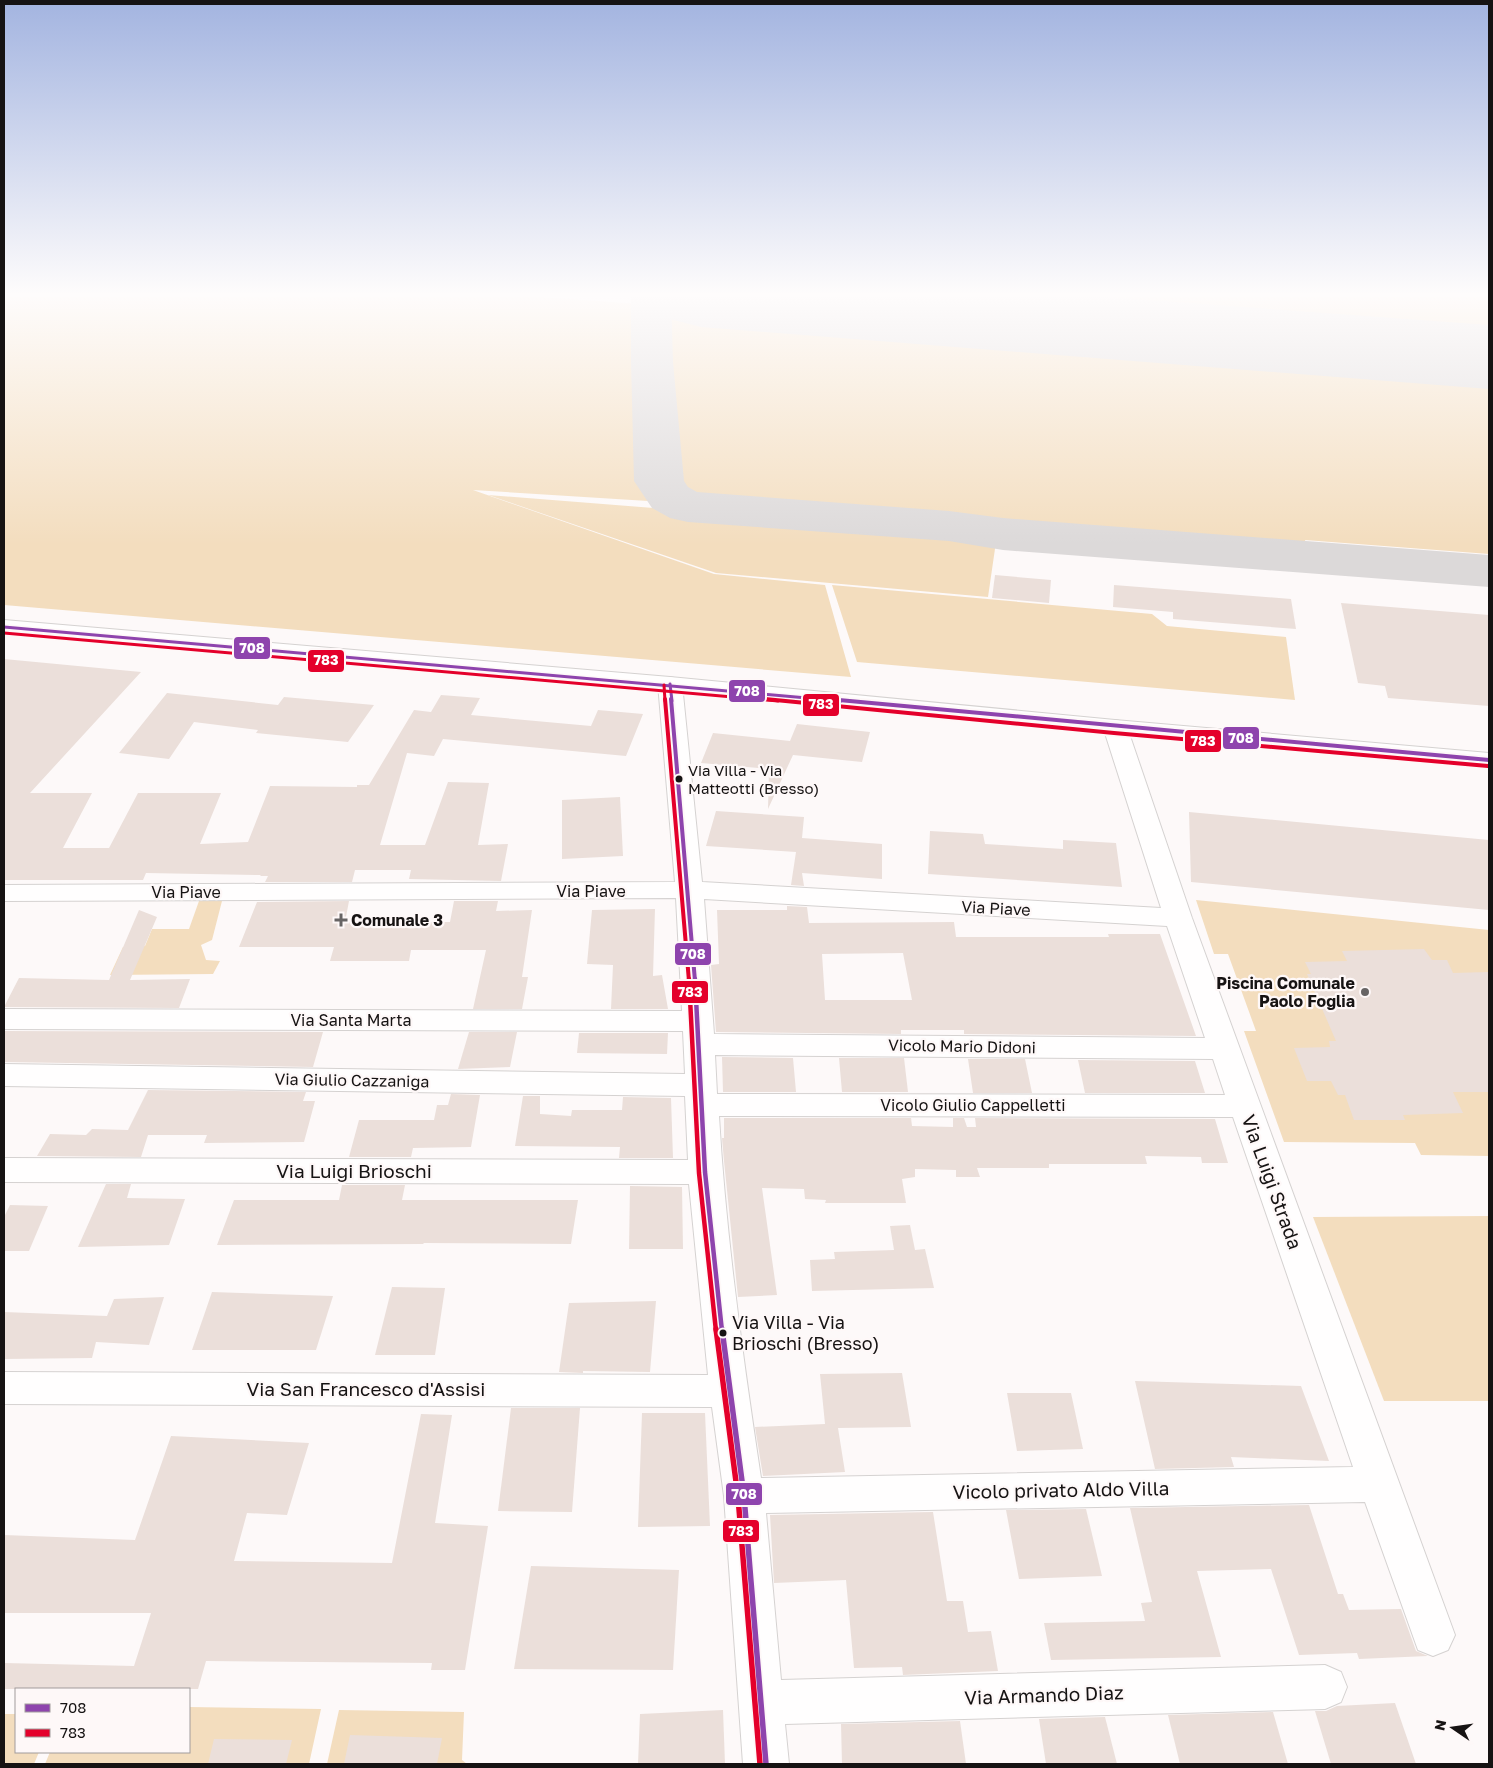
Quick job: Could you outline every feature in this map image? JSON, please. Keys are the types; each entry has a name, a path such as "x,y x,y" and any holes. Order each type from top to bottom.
{"street":[{"path":"4,627 670,684 1115,727 1489,760"},
{"path":"670,684 689,890 699,1032 705,1172 729,1390 744,1496 766,1764"},
{"name":"Via Luigi Strada","path":"1115,727 1178,918 1432,1635"},
{"name":"Via Piave","path":"4,892 689,890 1178,918"},
{"name":"Via Santa Marta","path":"4,1019 699,1032"},
{"name":"Vicolo Mario Didoni","path":"699,1032 1224,1049"},
{"name":"Via Giulio Cazzaniga","path":"4,1075 702,1095"},
{"name":"Vicolo Giulio Cappelletti","path":"702,1095 1244,1106"},
{"name":"Via Luigi Brioschi","path":"4,1170 705,1172"},
{"name":"Via San Francesco d'Assisi","path":"4,1388 729,1390"},
{"name":"Vicolo privato Aldo Villa","path":"744,1496 1378,1484"},
{"name":"Via Armando Diaz","path":"762,1703 1326,1687"}],"shaded area":[{"path":"4,380 644,380 649,482 648,501 473,490 714,574 825,585 851,677 4,605"},
{"path":"661,380 1489,380 1489,554 1305,540 1307,549 691,503 678,495 666,460"},
{"path":"488,495 997,535 988,597 716,573"},
{"path":"832,585 1152,614 1167,626 1286,637 1295,700 857,662"},
{"name":"Piscina Comunale Paolo Foglia","path":"1196,900 1489,930 1489,1156 1421,1155 1415,1143 1284,1142 1244,1031 1256,1031 1228,954 1214,954"},
{"path":"199,901 222,901 212,940 201,945 206,960 220,961 213,974 110,975 123,947 145,946 152,929 189,929"},
{"path":"1489,1216 1489,1401 1384,1401 1313,1217"},
{"path":"190,1707 321,1709 309,1764 45,1764 50,1753 190,1753"},
{"path":"339,1710 464,1712 462,1760 467,1764 327,1764"},
{"path":"4,1714 15,1714 15,1753 39,1753 34,1764 4,1764"}],"building":[{"path":"995,575 1051,580 1049,603 992,598"},
{"path":"1114,585 1291,599 1296,629 1173,619 1173,612 1113,607"},
{"path":"1341,603 1489,615 1489,706 1388,698 1385,686 1358,683"},
{"path":"4,659 141,672 30,793 92,793 63,848 109,848 138,793 221,793 200,844 248,842 270,786 357,787 357,785 369,785 414,710 431,712 441,695 480,698 471,715 591,726 598,710 643,714 626,756 443,739 434,756 407,753 380,845 425,845 448,782 489,783 478,845 508,844 501,881 409,879 411,870 355,870 352,882 265,882 268,876 146,873 143,880 4,880"},
{"path":"167,693 278,705 284,697 374,705 348,742 256,733 258,730 194,722 169,759 119,753"},
{"path":"797,724 870,732 862,762 793,755 768,809 769,769 701,763 713,733 790,741"},
{"path":"620,797 623,856 562,859 562,800"},
{"path":"716,811 804,817 802,838 882,844 882,879 802,873 804,886 791,885 796,852 706,846"},
{"path":"1189,812 1489,840 1489,910 1191,882"},
{"path":"930,831 983,834 985,844 1063,849 1063,840 1116,843 1122,887 928,874"},
{"path":"349,901 345,922 450,922 454,901 498,901 496,911 532,910 522,977 528,977 522,1009 473,1009 486,950 411,950 409,961 330,961 334,947 239,947 257,902"},
{"path":"787,906 807,907 809,923 954,922 956,937 1109,937 1108,934 1160,934 1196,1036 964,1034 964,1030 901,1030 901,1034 716,1032 711,965 719,964 717,910 787,910","holes":["903,953 912,1000 825,1000 822,954"]},
{"path":"655,909 653,976 662,975 668,1009 611,1009 613,965 587,964 592,910"},
{"path":"139,910 157,917 130,980 190,979 179,1008 4,1007 19,978 109,980"},
{"path":"1424,949 1432,960 1447,960 1453,973 1489,972 1489,1092 1453,1092 1463,1113 1403,1115 1405,1120 1354,1120 1345,1095 1338,1095 1331,1081 1307,1081 1294,1048 1330,1047 1329,1041 1336,1041 1307,974 1311,974 1305,962 1347,961 1342,951"},
{"path":"4,1031 323,1032 313,1067 4,1062"},
{"path":"469,1032 517,1032 510,1067 458,1069"},
{"path":"579,1033 668,1033 667,1054 577,1053"},
{"path":"722,1057 793,1058 796,1092 723,1092"},
{"path":"839,1058 904,1058 908,1092 842,1092"},
{"path":"968,1059 1025,1059 1032,1093 973,1093"},
{"path":"1078,1060 1195,1061 1205,1093 1085,1093"},
{"path":"148,1090 306,1092 303,1101 315,1101 304,1142 204,1143 207,1135 148,1135 141,1157 37,1156 50,1134 86,1135 92,1129 128,1130"},
{"path":"451,1094 480,1095 471,1147 413,1148 411,1157 349,1157 359,1120 434,1120 437,1105 448,1105"},
{"path":"523,1096 540,1096 540,1114 571,1116 572,1110 622,1110 623,1097 671,1098 673,1158 619,1158 620,1147 515,1146"},
{"path":"724,1118 911,1118 912,1126 953,1127 953,1118 964,1118 967,1127 976,1127 975,1118 1215,1119 1228,1163 1202,1163 1201,1157 1145,1156 1147,1164 1049,1164 1049,1168 977,1168 980,1177 956,1177 956,1170 915,1169 915,1177 902,1179 906,1203 825,1203 826,1200 805,1199 804,1189 762,1188 777,1295 738,1297 722,1138 724,1138"},
{"path":"106,1184 131,1184 127,1198 185,1199 169,1245 78,1247"},
{"path":"342,1185 405,1185 402,1200 578,1200 571,1244 217,1245 234,1200 339,1200"},
{"path":"630,1186 682,1187 683,1249 629,1249"},
{"path":"10,1205 48,1206 29,1251 4,1251 4,1217"},
{"path":"910,1225 915,1250 925,1249 934,1288 812,1291 810,1260 835,1259 834,1252 894,1250 890,1226"},
{"path":"392,1287 445,1288 435,1355 375,1355"},
{"path":"212,1292 333,1296 316,1350 192,1350"},
{"path":"164,1297 149,1345 96,1342 92,1358 4,1359 4,1312 107,1316 114,1299"},
{"path":"656,1301 650,1372 559,1372 569,1303"},
{"path":"902,1373 911,1427 838,1428 845,1472 763,1476 755,1427 825,1424 820,1374"},
{"path":"1135,1381 1301,1386 1329,1461 1231,1457 1234,1467 1155,1469"},
{"path":"1007,1393 1071,1393 1083,1449 1017,1451"},
{"path":"511,1408 580,1408 572,1512 498,1511"},
{"path":"642,1413 705,1413 710,1526 638,1527"},
{"path":"421,1414 452,1415 435,1523 488,1526 465,1670 431,1670 432,1663 206,1661 198,1689 4,1689 4,1663 134,1666 151,1613 4,1613 4,1535 135,1540 171,1436 309,1443 287,1515 247,1513 234,1561 392,1563"},
{"path":"1309,1505 1338,1594 1343,1594 1349,1610 1401,1609 1416,1651 1428,1656 1359,1659 1357,1653 1299,1655 1271,1569 1197,1571 1221,1657 1051,1660 1044,1623 1145,1621 1141,1603 1152,1602 1130,1508"},
{"path":"1086,1509 1102,1576 1019,1579 1006,1510"},
{"path":"933,1512 947,1601 963,1601 968,1632 991,1631 998,1671 903,1675 902,1667 854,1668 846,1580 774,1583 770,1515"},
{"path":"531,1566 679,1570 673,1670 514,1669"},
{"path":"1395,1703 1416,1764 1331,1764 1315,1711 1326,1711 1337,1706"},
{"path":"723,1710 725,1764 638,1764 640,1714"},
{"path":"1273,1712 1288,1764 1180,1764 1168,1715"},
{"path":"1105,1717 1117,1764 1046,1764 1039,1719"},
{"path":"960,1721 966,1764 842,1764 841,1724"},
{"path":"350,1735 442,1738 437,1764 344,1764"},
{"path":"214,1739 292,1740 286,1764 208,1764"}],"taxiway":[{"path":"653,380 659,481 670,498 688,507 949,526 1003,534 1489,571"}],"transit line":[{"name":"708","path":"4,627 670,684 1115,727 1489,760"},
{"name":"783","path":"4,633 669,690 1114,733 1488,766"},
{"name":"708","path":"670,684 689,890 698,1021 705,1172 729,1391 744,1496 766,1764"},
{"name":"783","path":"664,685 683,891 692,1021 699,1173 723,1392 738,1497 760,1764"}],"place":[{"name":"Via Villa - Via Matteotti (Bresso)","path":"679,779"},
{"name":"Comunale 3","path":"341,920"},
{"name":"Piscina Comunale Paolo Foglia","path":"1365,992"},
{"name":"Via Villa - Via Brioschi (Bresso)","path":"723,1333"}]}
